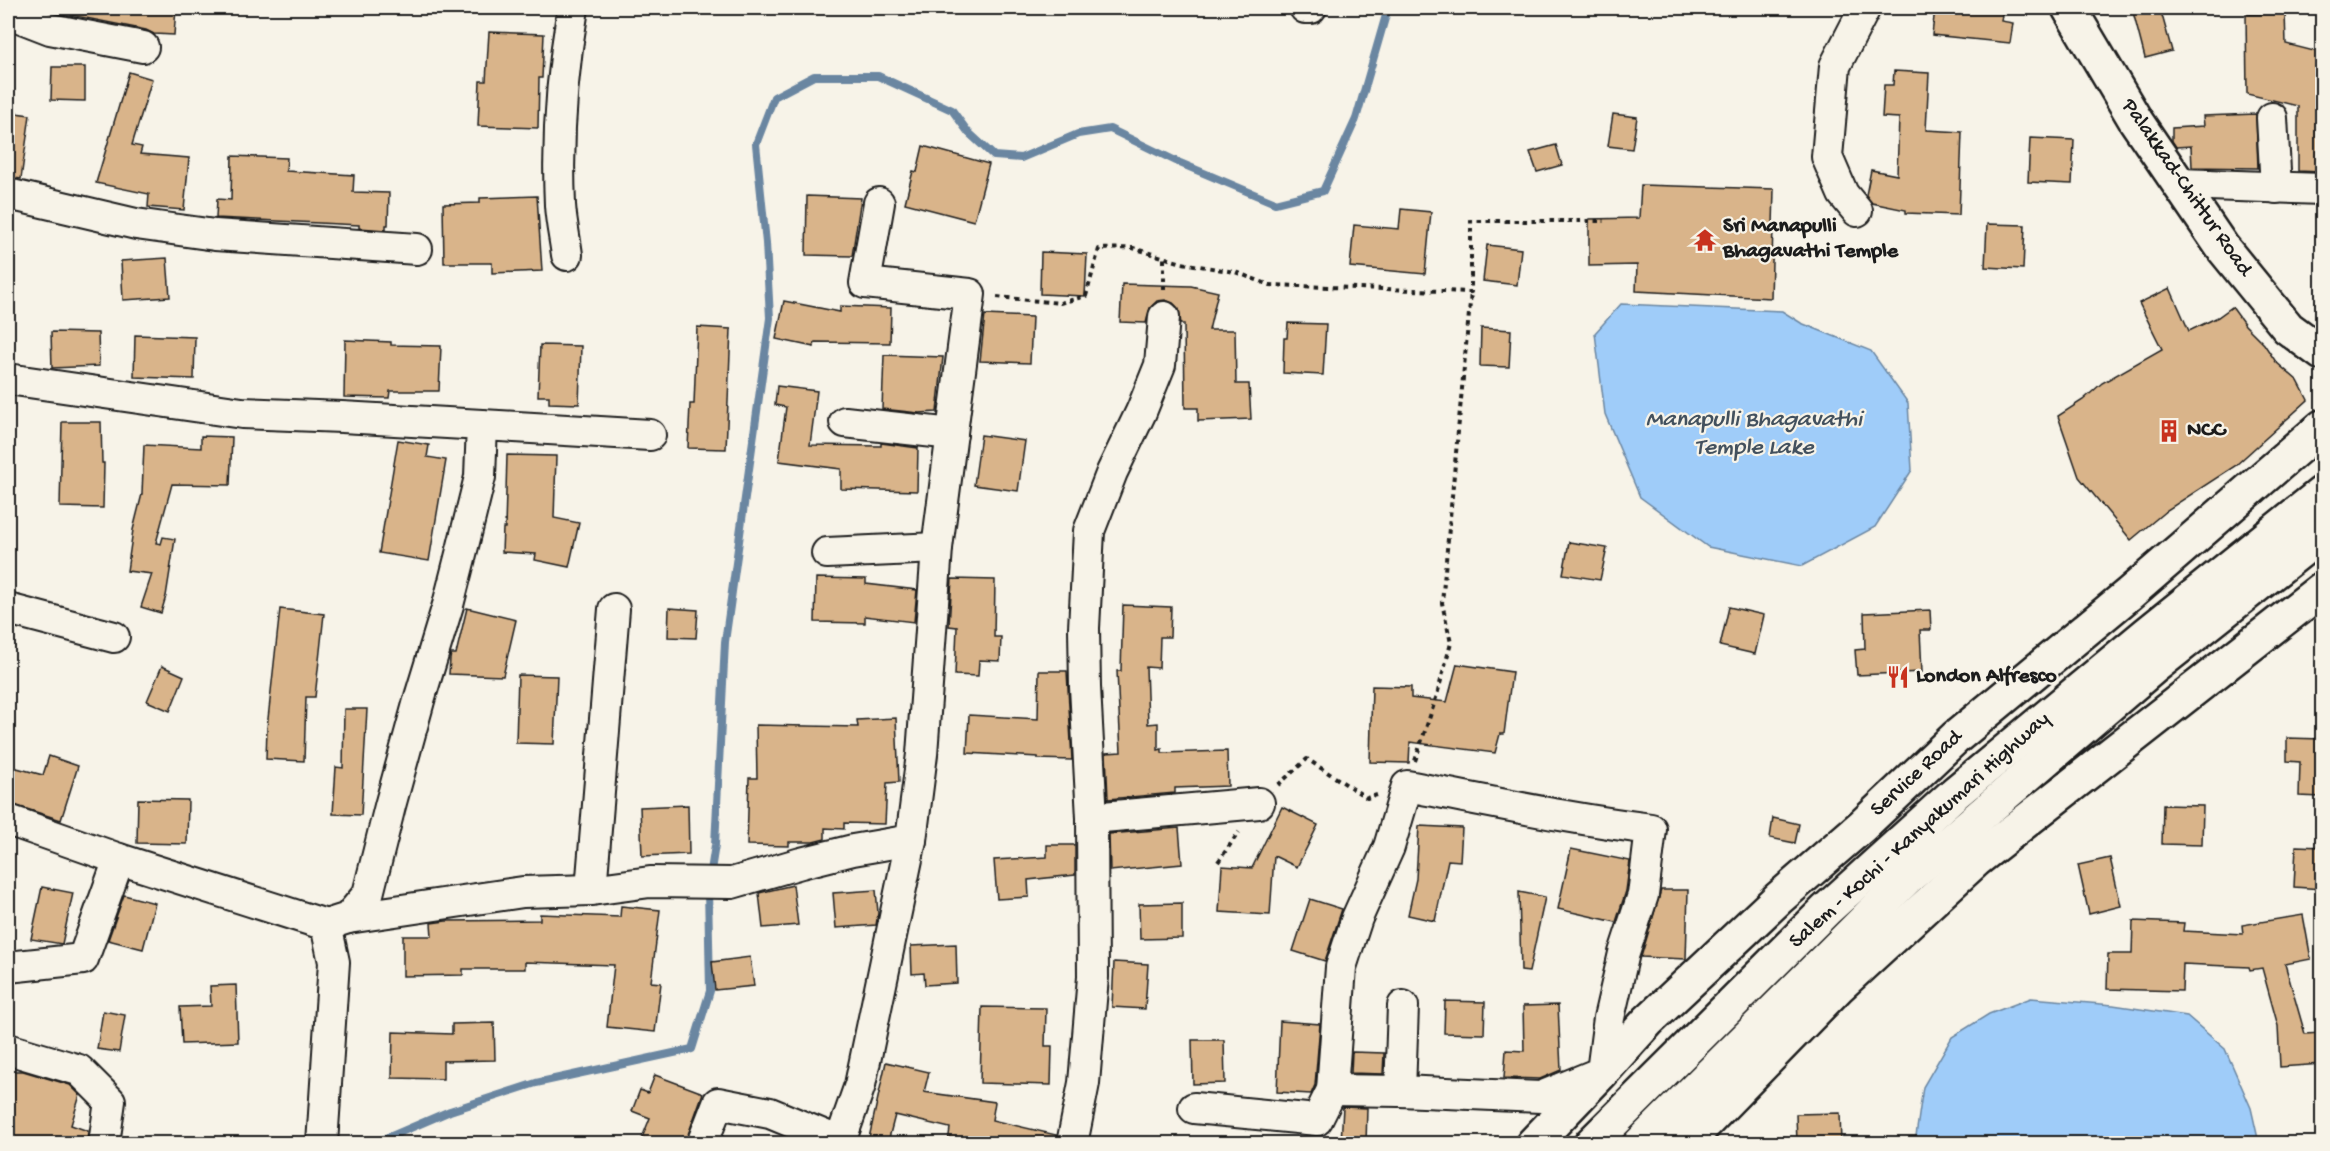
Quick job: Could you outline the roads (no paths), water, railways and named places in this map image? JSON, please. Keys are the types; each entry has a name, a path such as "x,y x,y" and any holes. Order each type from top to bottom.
{"main road":[{"name":"Palakkad-Chittur Road","path":"2069,8 2136,121 2222,247 2288,328 2322,353"},
{"name":"Service Road","path":"1533,1143 1648,1022 1779,898 1862,826 1955,738 2202,532 2322,427"},
{"name":"Salem - Kochi - Kanyakumari Highway","path":"1591,1143 1826,910 1955,793 2322,493"},
{"name":"Salem - Kochi - Kanyakumari Highway","path":"1640,1143 1905,880 2155,666 2322,534"},
{"path":"1685,1143 1839,986 1976,860 2322,589"}],"street":[{"path":"19,8 19,17 50,28 143,47"},
{"path":"567,255 560,207 560,143 562,93 573,8"},
{"path":"1857,212 1842,194 1827,158 1836,66 1865,8"},
{"path":"2272,118 2276,188"},
{"path":"2179,184 2322,189"},
{"path":"8,194 136,224 215,235 417,249"},
{"path":"702,1143 718,1103 770,1113 842,1143 860,1085 911,840 923,742 937,548 970,294 865,283 879,203"},
{"path":"1072,1143 1084,1083 1093,977 1092,818 1084,628 1089,531 1112,472 1141,412 1160,365 1164,317"},
{"path":"8,379 242,413 650,435"},
{"path":"845,422 952,434"},
{"path":"322,1143 337,922 368,894 417,708 448,605 480,477 482,425"},
{"path":"827,553 937,548"},
{"path":"8,609 114,637"},
{"path":"591,890 614,609"},
{"path":"1194,1108 1317,1120 1332,1090 1341,967 1357,918 1389,847 1407,786 1584,821 1651,829 1643,896 1624,953 1609,1018 1602,1072 1541,1097 1332,1090"},
{"path":"1092,818 1258,803"},
{"path":"8,820 119,859 337,922 523,892 591,890 650,882 732,883 822,858 911,840"},
{"path":"8,967 83,960 119,859"},
{"path":"1400,1091 1403,1006"},
{"path":"8,1049 79,1070 110,1101 104,1143"}],"water":[{"name":"Manapulli Bhagavathi Temple Lake","path":"1621,304 1782,311 1801,323 1871,351 1908,403 1912,470 1875,527 1802,566 1708,547 1640,497 1605,414 1595,333"},
{"path":"2031,998 2113,1005 2187,1016 2225,1049 2251,1108 2259,1143 1915,1143 1923,1087 1952,1037 1989,1014"}],"waterway":[{"path":"710,877 715,845 725,642 770,318 766,243 756,144 774,97 814,76 878,76 952,110 968,132 994,156 1021,158 1078,134 1110,129 1180,163 1275,203 1323,191 1356,119 1388,8"},
{"path":"373,1144 450,1111 536,1083 692,1049 710,991 708,889"}],"place":[{"name":"Sri Manapulli Bhagavathi Temple","path":"1705,240"},
{"name":"NCC","path":"2169,431"},
{"name":"London Alfresco","path":"1898,677"}]}
